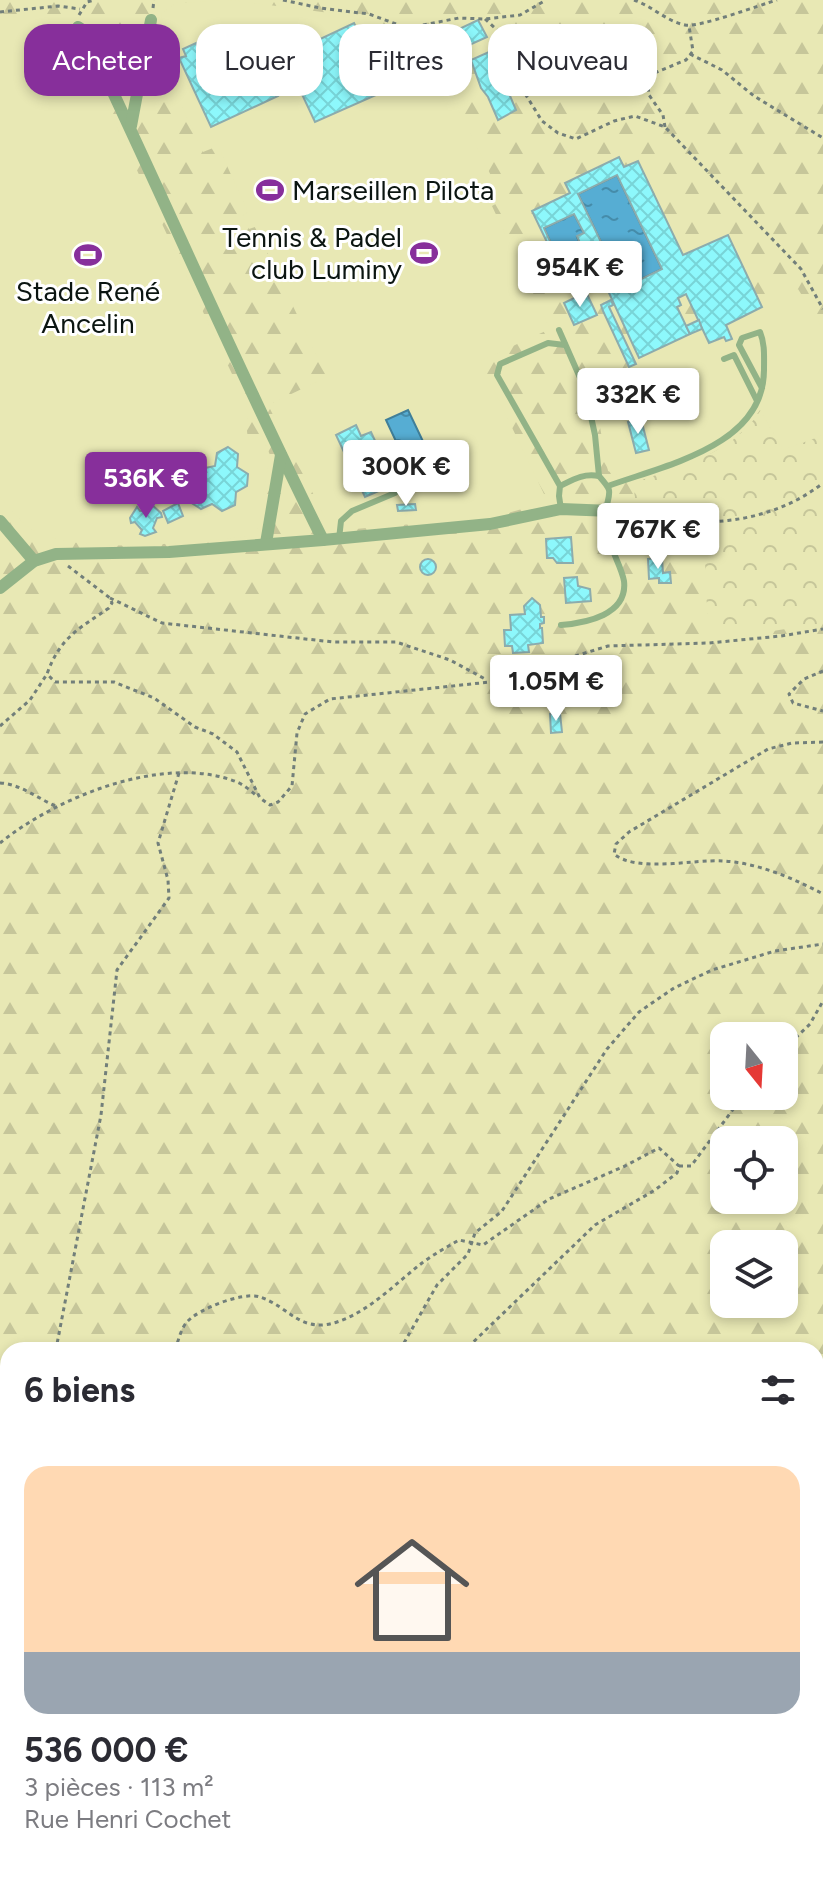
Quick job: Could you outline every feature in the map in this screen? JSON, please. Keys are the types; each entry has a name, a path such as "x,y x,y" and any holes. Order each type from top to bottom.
{"street":[{"path":"131,126 151,20"},
{"path":"116,96 323,540"},
{"path":"266,543 281,455"},
{"path":"0,588 34,561 56,554 169,552 339,539 490,524 561,509 637,512"},
{"path":"0,521 34,561"}],"lane":[{"path":"559,330 585,389 595,435 599,476 608,486 611,497 606,510 609,539 624,581 622,598 613,609 587,623 561,625"},
{"path":"608,486 708,450 727,439 757,401 762,388 764,341 760,332 742,338 739,345 762,388"},
{"path":"561,509 560,486 497,375 500,364 548,343 565,345"},
{"path":"724,359 734,355 757,401"},
{"path":"560,486 577,477 589,474 599,476"},
{"path":"339,539 341,521 352,511 395,493"}],"path":[{"path":"0,12 58,6 80,9 87,2 95,0"},
{"path":"283,0 369,14 407,28 459,18 520,15 546,0"},
{"path":"634,0 689,26 777,0"},
{"path":"485,19 505,37 516,79 542,121 558,133 576,139 614,121 635,116 665,127 801,269 823,309"},
{"path":"665,127 663,115 649,95 647,76 686,60 693,51 689,26"},
{"path":"690,54 722,70 754,96 823,138"},
{"path":"637,512 676,522 740,520 809,494 823,483"},
{"path":"56,554 73,571 110,598 162,623 333,642 396,642 450,660 490,682"},
{"path":"0,726 30,700 52,661 75,630 109,608 112,603 110,598"},
{"path":"0,843 25,823 58,807 105,787 149,776 179,773 210,775 239,782 270,805 278,802 292,786 297,733 305,714 330,699 490,682 608,646 709,643 823,629"},
{"path":"823,671 804,679 789,694 793,703 823,711"},
{"path":"47,674 55,682 114,682 154,698 237,752 260,798"},
{"path":"823,742 792,743 768,749 629,832 616,844 614,854 635,863 725,861 791,877 823,894"},
{"path":"57,1342 101,1115 117,970 169,898 168,880 158,843 179,773"},
{"path":"0,783 16,784 36,798 58,807"},
{"path":"405,1342 437,1285 468,1254 475,1233 502,1211 607,1049 639,1012 674,988 712,970 775,951 823,944"},
{"path":"798,1036 810,1024 823,1001"},
{"path":"178,1342 187,1322 235,1297 256,1295 301,1322 320,1325 339,1321 369,1305 424,1261 459,1240 483,1245 549,1199 659,1148 679,1166 691,1166 733,1110"},
{"path":"473,1342 595,1225 655,1190 677,1173 679,1166"}],"green space":[{"path":"0,0 823,0 823,1342 0,1342"},
{"name":"Tennis & Padel club Luminy","path":"232,0 345,15 378,24 339,24 339,96 452,96 503,200 492,206 550,329 480,361 545,496 543,503 494,517 332,531 268,405 327,377 255,227 249,229 242,216 248,212 218,146 203,152 177,96 180,96 180,24 160,24 162,13 176,3"},
{"name":"Stade René Ancelin","path":"66,18 69,24 24,24 24,96 102,96 246,404 249,440 262,436 270,455 256,536 144,545 85,544 35,531 21,521 0,497 0,21"},
{"path":"798,289 823,329 823,435 783,450 760,410 735,438 720,449 687,464 633,483 628,473 620,476 608,471 592,383 702,329 709,343 724,337 727,341 732,338 726,325"},
{"path":"761,410 783,450 823,435 823,623 755,634 708,635 704,536 640,536 633,483 687,464 720,448 749,426"}],"water":[{"path":"617,175 662,269 623,288 578,194"},
{"path":"574,214 584,233 577,237 582,248 558,259 544,228"},
{"path":"408,410 430,456 408,467 386,420"}],"building":[{"path":"478,20 487,37 472,44 470,24"},
{"path":"339,30 339,96 374,96 315,122 303,96 323,96 323,38"},
{"path":"196,43 196,95 180,60 186,56 183,49"},
{"path":"488,52 488,96 510,96 516,110 498,120 481,88 472,60"},
{"path":"197,96 278,96 211,127"},
{"path":"619,157 624,167 638,161 683,255 728,235 762,307 726,325 732,339 726,341 724,337 709,343 686,294 678,298 681,305 677,307 690,334 639,358 609,293 608,290 614,287 593,243 556,261 532,211 570,193 565,183","holes":["617,175 662,269 623,288 578,194","574,214 584,233 577,236 582,248 558,259 544,228"]},
{"path":"586,292 597,315 574,325 564,303"},
{"path":"611,300 613,305 609,307 636,364 629,367 601,305"},
{"path":"699,320 702,329 690,334 686,326"},
{"path":"641,419 649,450 636,453 628,422"},
{"path":"356,425 361,436 371,432 395,484 365,497 336,435"},
{"path":"228,447 238,454 237,467 248,474 247,486 236,492 235,505 222,511 212,504 201,509 190,502 191,490 181,482 182,470 193,464 206,471 205,468 215,466 217,453"},
{"path":"415,476 420,488 407,494 401,482"},
{"path":"178,503 183,516 168,523 163,511"},
{"path":"415,504 416,510 398,511 397,505"},
{"path":"152,505 162,517 157,518 153,528 156,532 145,536 140,534 142,530 135,522 131,523 130,518 137,507 140,511 149,510"},
{"path":"571,537 573,563 557,563 553,558 547,558 546,539"},
{"path":"662,558 663,573 670,572 671,583 659,583 659,578 649,579 648,559"},
{"path":"428,559 436,567 428,575 420,567"},
{"path":"577,577 578,586 590,589 591,601 566,603 564,578"},
{"path":"532,598 540,605 541,617 544,617 544,623 540,624 543,643 528,645 529,652 513,653 512,646 505,646 504,630 511,630 510,615 525,614 524,606"},
{"path":"560,713 562,732 551,733 550,714"}],"place":[{"name":"Marseillen Pilota","path":"270,190"},
{"name":"Tennis & Padel club Luminy","path":"424,253"},
{"name":"Stade René Ancelin","path":"88,255"}]}
